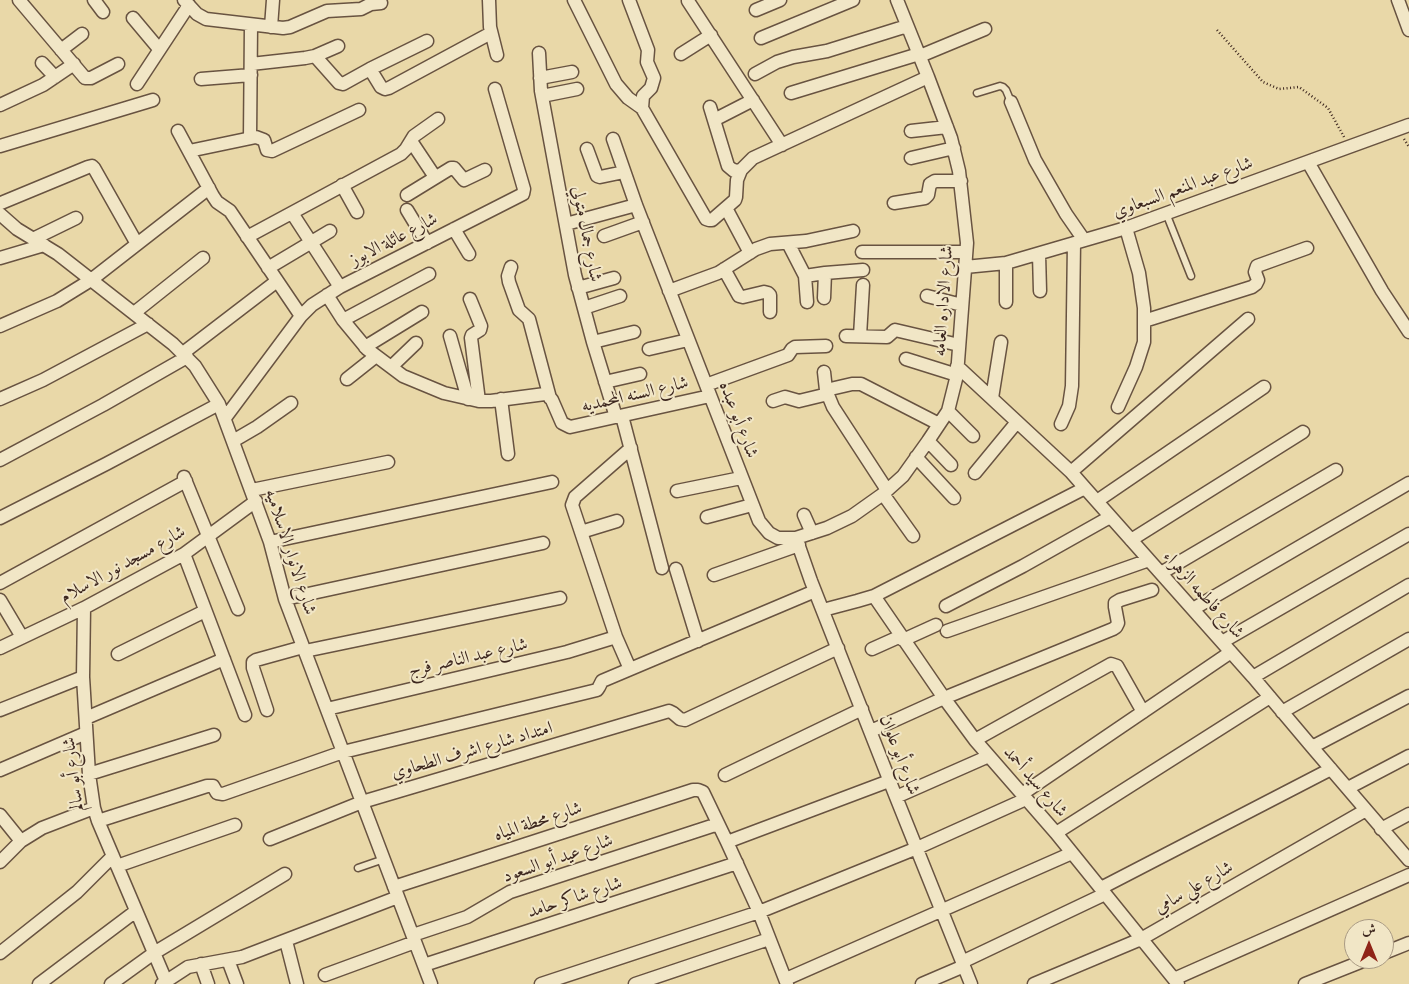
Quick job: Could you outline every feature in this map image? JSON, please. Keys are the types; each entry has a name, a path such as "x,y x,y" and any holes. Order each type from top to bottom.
{"street":[{"path":"19,0 85,78 89,79 118,64"},
{"path":"94,0 103,12"},
{"path":"270,27 273,0"},
{"path":"489,0 491,33 497,55"},
{"path":"574,0 616,84 628,98 642,108 707,220 711,220 733,202 736,197 737,180 742,170 753,158 928,77"},
{"path":"629,0 648,50 647,62 654,78 651,88 644,96 642,108"},
{"path":"756,10 780,0"},
{"path":"761,38 853,0"},
{"name":"شارع الاداره العامه","path":"797,542 812,533 828,528 852,516 903,476 948,411 957,370 966,252 965,216 961,181 954,148 947,127 897,0"},
{"path":"1398,0 1409,30"},
{"path":"688,1 782,145"},
{"path":"137,84 192,5 206,19 283,28 290,27 327,11 362,9 371,4 381,3"},
{"path":"133,18 160,50"},
{"path":"250,138 251,25"},
{"path":"755,74 777,62 827,51 907,26"},
{"path":"791,94 919,55 985,29"},
{"path":"370,69 381,87 387,89 491,33"},
{"path":"62,50 82,34"},
{"path":"681,54 711,36"},
{"path":"316,56 339,83 346,84 370,69 427,41"},
{"path":"201,79 316,56 338,46"},
{"name":"شارع جمال متولي","path":"539,53 542,96 578,288 605,382 631,448 662,568"},
{"path":"42,63 55,77"},
{"path":"0,105 30,92 74,64"},
{"path":"540,78 572,72"},
{"name":"شارع عائلة الابوز","path":"225,418 301,316 312,305 340,287 522,195 524,189 495,89"},
{"path":"542,96 577,89"},
{"path":"0,146 153,100"},
{"path":"714,120 753,100"},
{"path":"1011,102 1022,131 1079,242 1072,386 1069,406 1061,424"},
{"path":"710,107 728,166 734,170 742,170"},
{"path":"189,151 256,137 262,138 267,150 272,152 359,110"},
{"path":"247,238 401,154 420,131 438,119"},
{"name":"شارع عبد المنعم السبعاوي","path":"965,267 1006,263 1126,228 1409,126"},
{"path":"911,131 947,127"},
{"path":"178,131 217,202 230,211 301,316"},
{"name":"شارع أبو عبده","path":"613,139 636,205 759,521 769,533 778,538 797,542"},
{"path":"411,140 435,177"},
{"path":"910,158 954,148"},
{"path":"587,149 597,176 624,172"},
{"path":"1308,162 1382,291 1409,332"},
{"path":"1,206 79,170 92,166 137,244"},
{"path":"407,195 451,168 454,168 464,180 485,170"},
{"path":"894,203 925,198 928,195 930,184 935,182 961,181"},
{"path":"342,185 357,212"},
{"path":"0,326 57,301 91,280 209,188"},
{"path":"566,224 636,205"},
{"name":"شارع الانوار الاسلاميه","path":"1,206 9,223 58,254 185,355 195,366 219,404 270,542 286,599 304,649 431,984"},
{"path":"726,208 750,253"},
{"path":"407,210 427,243"},
{"path":"292,213 340,287"},
{"path":"0,258 39,242 76,218"},
{"path":"604,236 643,222"},
{"path":"1118,407 1136,367 1144,342 1144,308 1139,273 1126,228"},
{"path":"454,229 469,254"},
{"path":"268,268 330,231"},
{"path":"669,291 711,276 756,249 770,244 806,241 853,231"},
{"path":"788,243 806,276 806,302"},
{"path":"1144,321 1252,287 1258,280 1255,272 1257,266 1307,248"},
{"path":"862,252 966,252"},
{"path":"1039,254 1040,291"},
{"path":"134,313 203,258"},
{"path":"1006,263 1006,302"},
{"path":"511,267 508,276 509,282 519,310 528,319 550,398"},
{"path":"724,269 739,296 768,293 770,295 770,312"},
{"path":"806,276 825,272 863,270"},
{"path":"824,298 825,272"},
{"path":"343,320 429,274"},
{"path":"578,288 614,278"},
{"path":"0,460 103,405 185,355 277,281"},
{"path":"860,336 864,285"},
{"path":"326,295 343,320 365,346 403,376 444,393 474,400 542,394 548,395 550,398"},
{"path":"584,308 620,296"},
{"path":"927,296 962,305"},
{"path":"470,299 481,326 471,338 474,400"},
{"path":"365,346 422,312"},
{"path":"1070,472 1248,319"},
{"path":"0,399 43,380 148,324"},
{"path":"846,336 887,337 895,330 959,345"},
{"path":"593,342 634,332"},
{"path":"450,336 474,400"},
{"path":"649,349 688,340"},
{"path":"391,367 416,342"},
{"path":"992,398 1002,342"},
{"name":"شارع السنه المحمديه","path":"550,398 562,423 566,426 574,427 619,417 708,391 788,355 795,347 826,346"},
{"path":"347,379 376,356"},
{"path":"906,359 957,370"},
{"name":"شارع فاطمه الزهراء","path":"957,370 992,398 1085,488 1254,677 1409,860"},
{"path":"824,372 827,392 833,407 913,536"},
{"path":"605,382 640,374"},
{"path":"773,401 785,397 799,401 852,384 861,384 939,424"},
{"path":"1097,502 1264,387"},
{"path":"501,399 508,454"},
{"path":"234,441 292,403"},
{"path":"0,518 115,460 219,404"},
{"path":"948,411 973,436"},
{"path":"975,474 1017,422"},
{"path":"1131,540 1303,432"},
{"path":"928,441 950,465"},
{"path":"630,669 616,636 572,505 574,497 631,448"},
{"path":"916,458 954,498"},
{"path":"254,496 388,462"},
{"path":"1161,573 1336,470"},
{"path":"678,490 742,478"},
{"path":"0,583 185,479 238,609"},
{"path":"270,542 552,482"},
{"path":"1192,608 1409,483"},
{"path":"822,610 874,596 1085,488"},
{"name":"شارع مسجد نور الاسلام","path":"0,648 84,608 184,554 254,496"},
{"path":"707,517 752,504"},
{"path":"804,515 812,533"},
{"path":"946,606 1023,566 1110,517"},
{"path":"581,532 616,521"},
{"path":"541,984 759,912 917,848 1024,796 1143,712 1226,647 1409,534"},
{"path":"714,576 797,542"},
{"name":"شارع أبو علوان","path":"797,542 822,610 971,984"},
{"path":"286,599 543,543"},
{"path":"184,554 245,715"},
{"path":"872,649 1149,560"},
{"path":"676,569 698,641"},
{"path":"1254,677 1409,585"},
{"path":"871,731 944,698 1113,629 1118,623 1116,603 1152,590"},
{"path":"0,862 21,840 42,828 207,786 212,786 217,793 224,794 343,752 597,690 602,681 815,591"},
{"name":"شارع سيد أحمد","path":"874,596 975,740 1056,833 1176,982"},
{"path":"267,710 253,668 253,662 256,660 560,598"},
{"path":"0,600 22,637"},
{"name":"شارع أبو سالم","path":"84,608 83,677 86,733 89,774 96,815 154,953 164,982"},
{"path":"118,654 206,611"},
{"name":"شارع عبد الناصر فرج","path":"327,709 567,652 616,636"},
{"path":"1282,712 1409,639"},
{"name":"امتداد شارع اشرف الطحاوي","path":"270,839 362,802 669,711 680,720 684,720 838,648"},
{"path":"86,718 224,660"},
{"path":"975,740 1111,664 1117,666 1143,712"},
{"path":"0,710 83,677"},
{"path":"1312,747 1409,696"},
{"path":"1056,833 1270,697"},
{"path":"725,775 862,708"},
{"path":"0,770 86,733"},
{"path":"89,774 214,736"},
{"path":"896,797 990,756"},
{"path":"1348,788 1409,756"},
{"path":"922,984 1103,891 1331,769"},
{"path":"727,842 889,780"},
{"name":"شارع محطة المياه","path":"164,982 188,967 242,957 286,941 396,892 693,790 703,792 718,824"},
{"name":"شارع علي سامي","path":"1034,984 1141,939 1366,810"},
{"path":"1382,828 1409,814"},
{"path":"0,815 21,840"},
{"path":"718,824 759,912 786,982 1072,853"},
{"name":"شارع عيد أبو السعود","path":"325,974 467,917 510,892 718,824"},
{"path":"0,953 115,861 235,825"},
{"name":"شارع شاكر حامد","path":"424,965 736,863"},
{"path":"111,984 154,953 285,874"},
{"path":"1176,982 1409,875"},
{"path":"39,984 136,911"},
{"path":"635,984 770,939"},
{"path":"286,941 297,984"},
{"path":"1394,948 1409,943"},
{"path":"228,960 237,984"},
{"path":"201,964 208,984"},
{"path":"1305,984 1344,969"}],"lane":[{"path":"978,93 1000,86 1006,90 1011,102"},
{"path":"1166,213 1191,276"},
{"path":"358,868 384,859"}],"path":[{"path":"1217,30 1263,82 1278,89 1299,87 1328,108 1350,146"}]}
